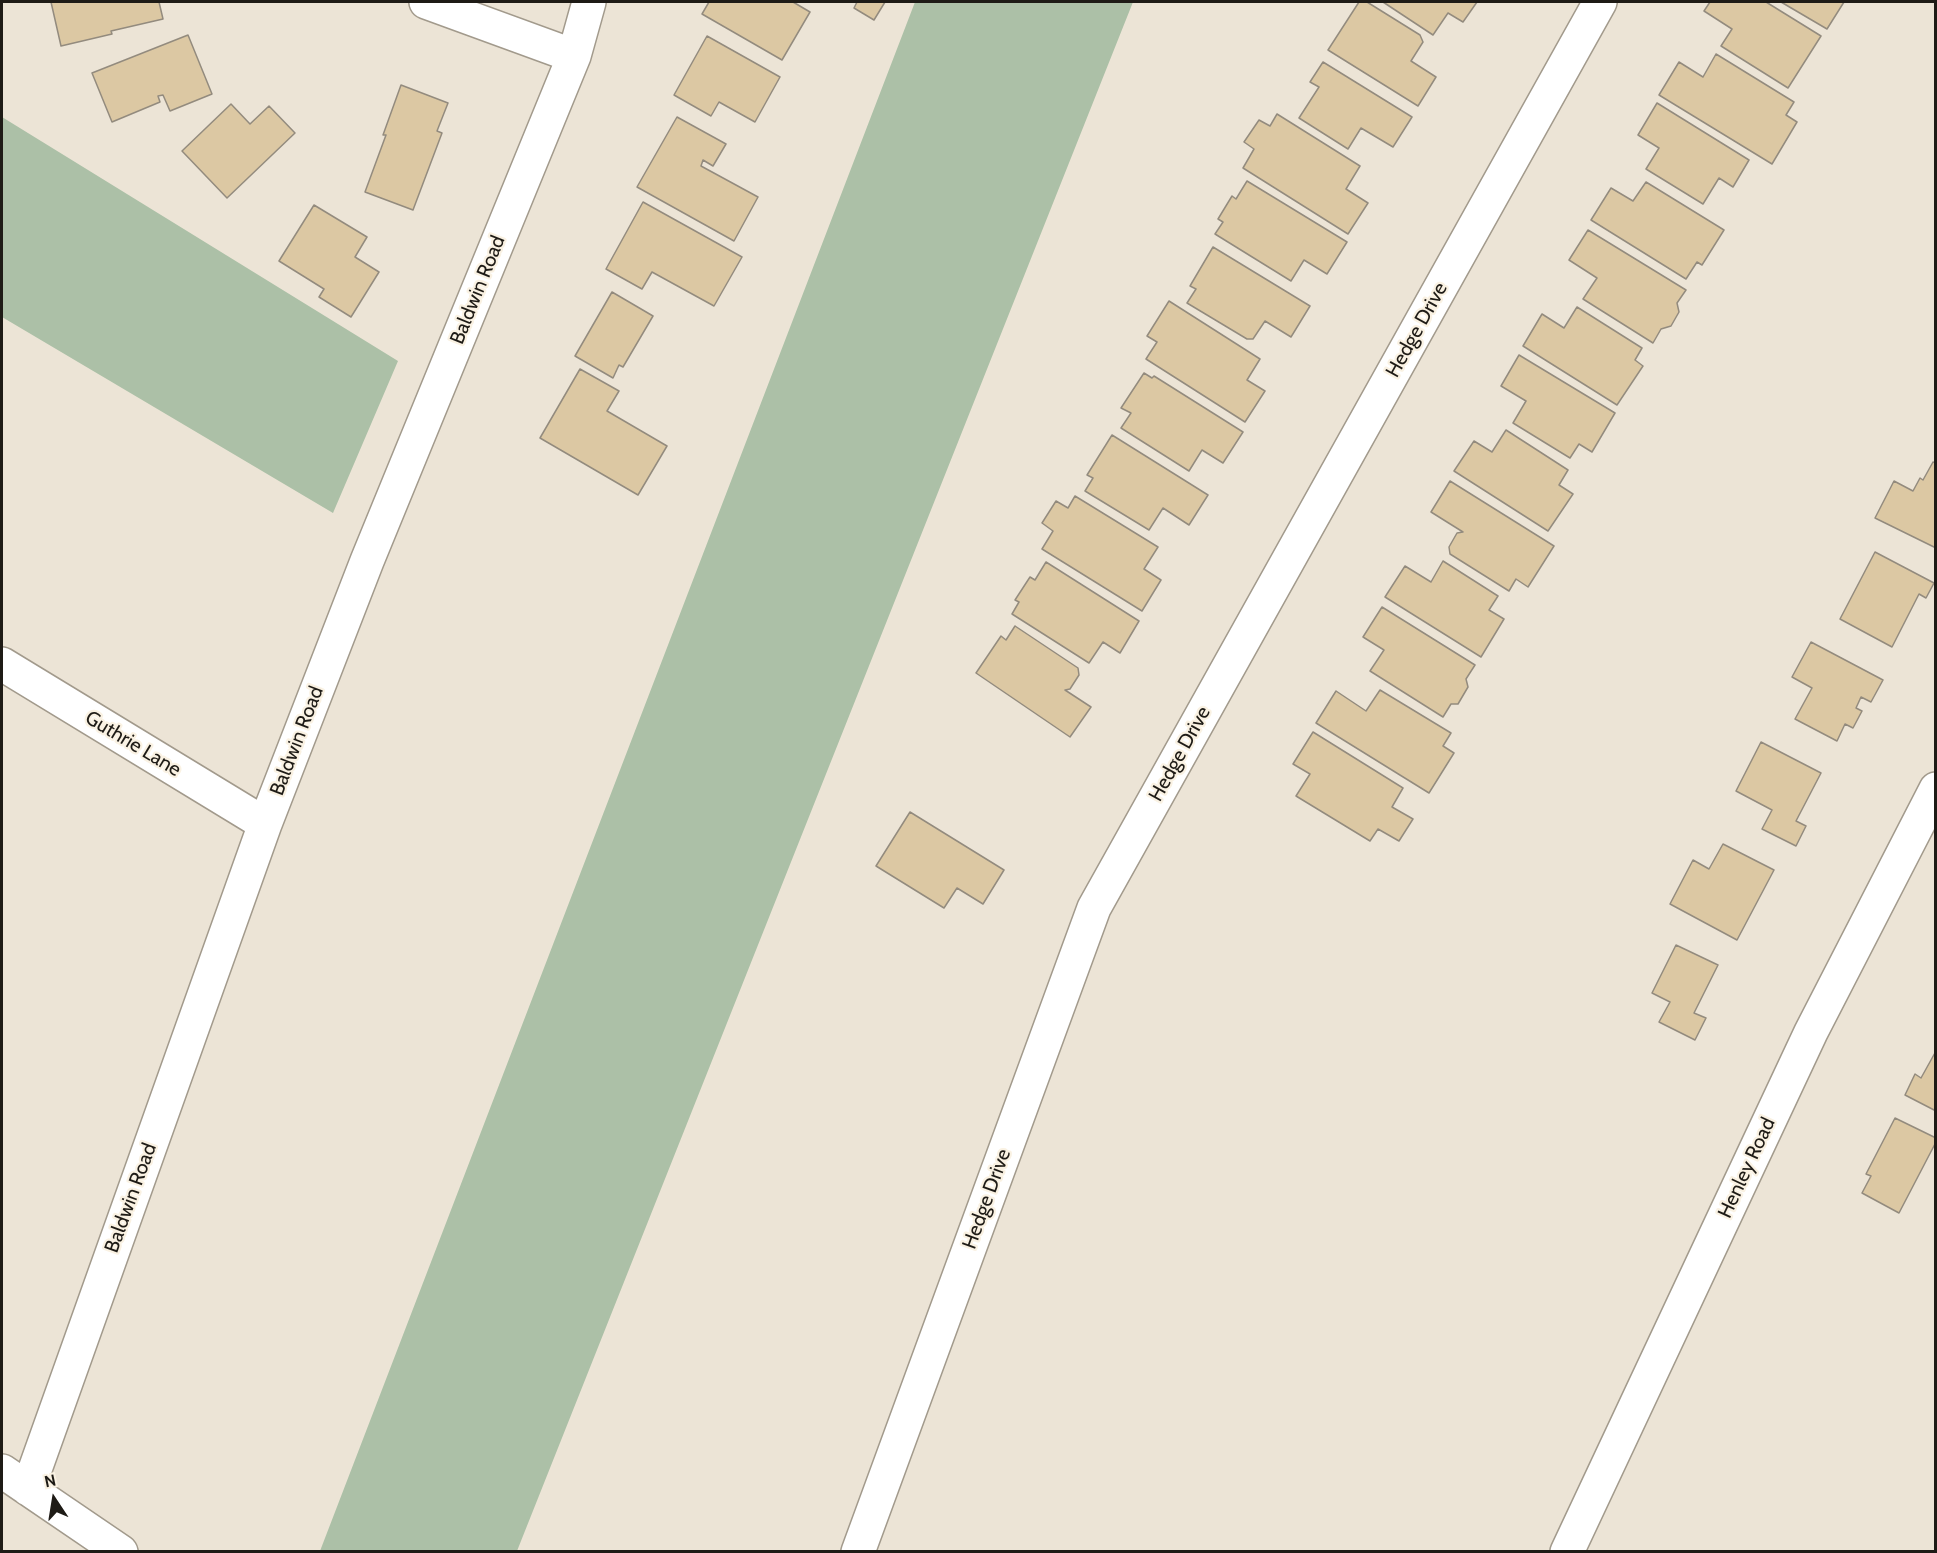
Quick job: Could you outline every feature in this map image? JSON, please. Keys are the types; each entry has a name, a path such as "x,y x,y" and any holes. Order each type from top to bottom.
{"street":[{"path":"426,2 574,56"},
{"name":"Baldwin Road","path":"15,1480 367,561 574,56 589,2"},
{"name":"Hedge Drive","path":"858,1551 1094,908 1600,2"},
{"name":"Guthrie Lane","path":"2,664 265,824"},
{"name":"Henley Road","path":"1567,1551 1811,1032 1935,789"},
{"path":"15,1480 121,1551"}],"green space":[{"path":"915,2 1133,2 517,1551 320,1551"},
{"path":"2,117 398,361 333,513 2,317"}],"building":[{"path":"51,2 159,2 163,19 61,46"},
{"path":"709,2 793,2 810,12 782,60 702,14"},
{"path":"857,2 885,2 874,20 854,8"},
{"path":"1359,2 1367,2 1420,35 1423,42 1411,61 1436,77 1418,106 1328,50"},
{"path":"1383,2 1477,2 1463,22 1448,13 1433,35"},
{"path":"1710,2 1766,2 1821,36 1788,88 1721,46 1732,29 1704,11"},
{"path":"1781,2 1844,2 1827,29"},
{"path":"188,35 212,94 170,111 163,95 158,96 160,102 112,122 92,73"},
{"path":"707,36 780,77 755,122 719,102 711,116 674,95"},
{"path":"1716,54 1794,102 1786,115 1797,122 1772,164 1659,95 1679,62 1703,77"},
{"path":"1323,62 1412,117 1393,147 1361,128 1348,149 1299,118 1319,87 1310,82"},
{"path":"401,85 448,103 437,131 442,133 413,210 365,192"},
{"path":"1657,103 1749,160 1733,187 1719,178 1703,204 1646,169 1659,148 1638,135"},
{"path":"231,104 250,124 269,106 295,133 227,198 182,151"},
{"path":"1277,114 1360,166 1346,189 1368,203 1348,234 1243,168 1254,149 1244,142 1259,120 1270,126"},
{"path":"677,117 726,144 713,166 703,160 701,166 758,197 734,241 637,187"},
{"path":"1247,181 1347,242 1327,274 1304,260 1291,281 1215,234 1223,222 1218,219 1232,196 1236,199"},
{"path":"1646,182 1724,230 1702,265 1697,262 1686,279 1591,220 1611,188 1633,201"},
{"path":"643,202 742,257 714,306 652,272 642,289 606,269"},
{"path":"314,205 367,237 355,257 379,272 351,317 319,297 324,289 279,261"},
{"path":"1588,230 1686,290 1677,303 1679,312 1671,326 1661,329 1653,343 1583,299 1597,278 1569,260"},
{"path":"1213,247 1310,306 1291,337 1265,321 1253,339 1247,339 1187,303 1196,289 1190,286"},
{"path":"612,292 653,316 623,367 619,365 613,378 575,356"},
{"path":"1169,301 1260,359 1247,380 1265,391 1245,422 1146,359 1157,342 1147,336"},
{"path":"1577,307 1642,348 1635,360 1643,366 1617,405 1523,346 1542,314 1564,328"},
{"path":"1519,355 1615,413 1592,452 1579,444 1570,458 1513,423 1526,401 1501,386"},
{"path":"580,369 619,391 607,411 667,446 638,495 540,438"},
{"path":"1144,373 1152,378 1154,376 1243,432 1223,463 1202,450 1189,471 1121,428 1131,413 1121,408"},
{"path":"1506,430 1568,470 1559,485 1573,494 1548,531 1454,471 1474,441 1492,452"},
{"path":"1112,435 1208,495 1189,525 1163,508 1149,530 1085,491 1093,478 1087,475"},
{"path":"1933,462 1936,463 1936,548 1875,518 1894,481 1913,491 1920,478 1923,480"},
{"path":"1450,481 1554,546 1528,587 1516,579 1509,591 1450,554 1449,547 1457,533 1463,532 1431,512"},
{"path":"1075,496 1158,547 1144,569 1161,580 1142,611 1042,549 1053,531 1042,523 1056,501 1068,508"},
{"path":"1875,552 1934,583 1926,598 1919,594 1892,647 1840,619"},
{"path":"1443,561 1498,596 1489,610 1504,619 1481,657 1385,597 1405,566 1431,582"},
{"path":"1046,562 1139,621 1120,653 1103,642 1089,663 1012,614 1019,602 1015,600 1030,577 1035,580"},
{"path":"1382,607 1475,665 1466,679 1468,687 1458,704 1451,704 1443,717 1370,671 1384,650 1363,637"},
{"path":"1015,626 1078,668 1079,675 1070,689 1065,690 1091,707 1070,737 976,673 1001,636 1006,640"},
{"path":"1811,642 1883,680 1871,702 1861,697 1856,708 1862,711 1853,728 1845,724 1837,741 1795,719 1812,688 1792,677"},
{"path":"1380,690 1451,733 1443,746 1454,753 1429,793 1316,723 1336,691 1366,711"},
{"path":"1313,732 1403,788 1392,807 1413,819 1399,841 1378,829 1370,841 1296,796 1310,774 1293,764"},
{"path":"1761,742 1821,773 1796,821 1806,826 1796,846 1762,829 1772,810 1736,791"},
{"path":"910,812 1004,870 983,904 957,888 944,908 876,866"},
{"path":"1723,844 1774,870 1737,940 1670,904 1693,860 1709,869"},
{"path":"1676,945 1718,965 1694,1013 1706,1018 1695,1040 1659,1022 1670,1002 1652,993"},
{"path":"1936,1051 1936,1111 1905,1095 1915,1074 1921,1078"},
{"path":"1895,1118 1936,1138 1899,1213 1862,1193 1871,1176 1866,1174"}]}
